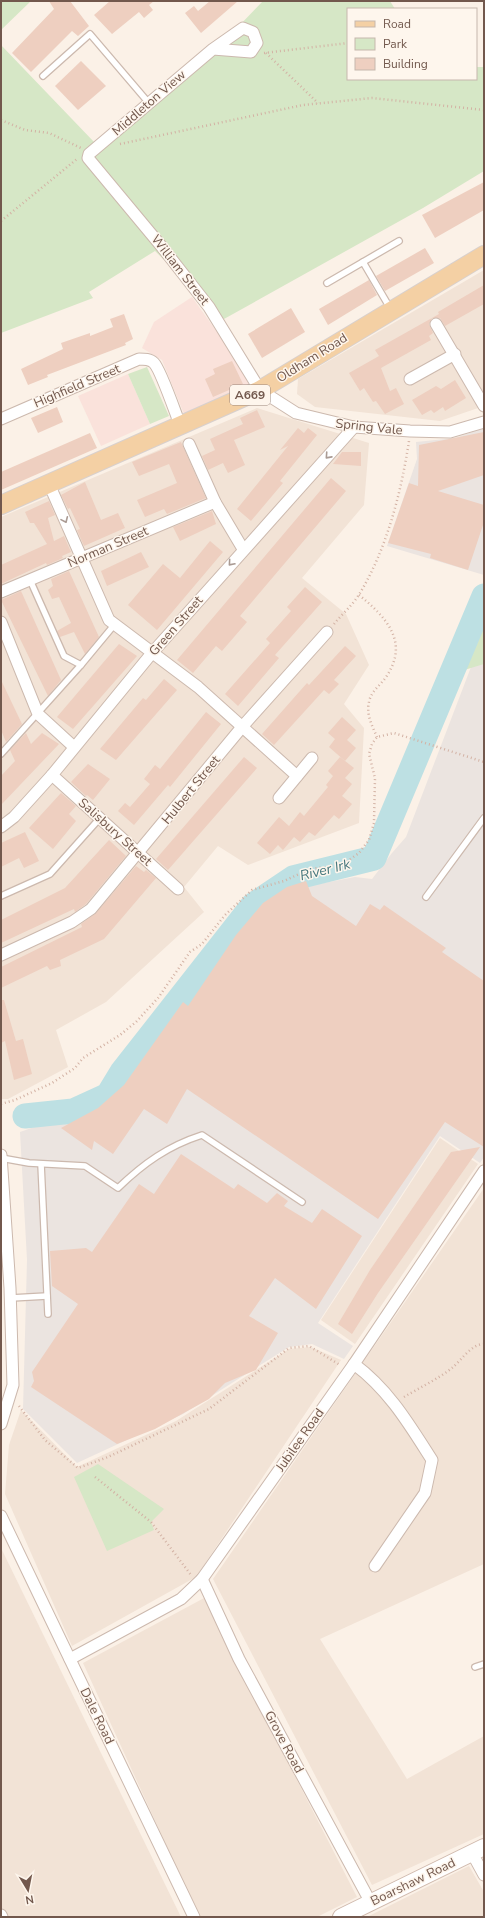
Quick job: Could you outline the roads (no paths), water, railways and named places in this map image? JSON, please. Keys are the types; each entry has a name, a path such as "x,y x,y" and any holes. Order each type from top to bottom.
{"main road":[{"name":"Oldham Road","path":"1,505 180,427 260,390 484,255"}],"street":[{"name":"Middleton View","path":"88,156 148,102 213,49 243,28 253,32 257,43 251,52 213,49"},
{"name":"William Street","path":"88,156 209,307 260,390"},
{"path":"436,324 455,354 484,406"},
{"path":"410,379 455,354"},
{"name":"Highfield Street","path":"1,419 139,359 147,359 154,362 180,427"},
{"name":"Spring Vale","path":"260,390 296,413 354,427 450,432 484,422"},
{"name":"Green Street","path":"1,827 14,817 52,775 152,653 243,549 354,427"},
{"path":"189,444 215,502 243,549"},
{"path":"49,484 109,620 198,687 298,776"},
{"name":"Norman Street","path":"1,592 215,502"},
{"path":"1,622 38,714 74,747"},
{"name":"Hulbert Street","path":"1,955 86,913 140,853 242,727 327,632"},
{"path":"279,798 312,758"},
{"name":"Salisbury Street","path":"52,775 140,853 178,889"},
{"path":"1,1157 11,1298 13,1385 1,1424"},
{"name":"Jubilee Road","path":"70,1659 181,1599 200,1581 351,1368 484,1171"},
{"path":"351,1368 372,1378 395,1403 432,1460 425,1493 375,1566"},
{"name":"Dale Road","path":"1,1516 194,1917"},
{"name":"Grove Road","path":"200,1581 239,1658 370,1903"},
{"path":"478,1850 484,1875"},
{"name":"Boarshaw Road","path":"341,1917 478,1850"}],"lane":[{"path":"43,76 90,34 148,102"},
{"path":"327,283 399,241"},
{"path":"363,262 391,310"},
{"path":"30,580 64,656 81,665"},
{"path":"1,754 81,665 115,624"},
{"path":"1,896 50,874 100,818"},
{"path":"426,897 484,818"},
{"path":"1,1157 41,1164 85,1166 118,1188 141,1166 180,1142 202,1135 302,1202"},
{"path":"41,1164 48,1314"},
{"path":"11,1298 47,1296"},
{"path":"475,1667 484,1664"}],"waterway":[{"name":"River Irk","path":"25,1116 73,1111 108,1095 122,1072 253,905 293,878 374,858 484,596"}]}
